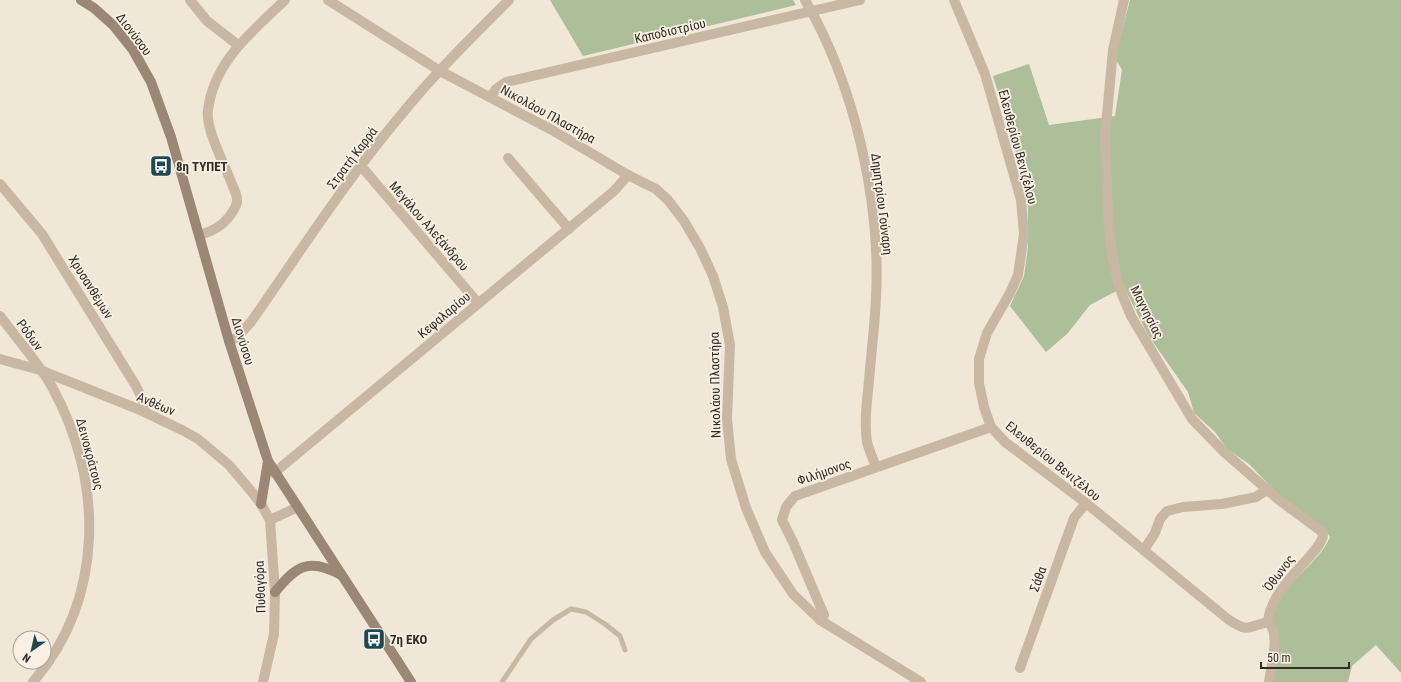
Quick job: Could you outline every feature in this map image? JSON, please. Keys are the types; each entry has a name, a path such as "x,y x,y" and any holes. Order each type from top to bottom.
{"main road":[{"name":"Διονύσου","path":"80,0 94,8 113,25 133,50 151,82 171,137 229,341 268,460 274,473 298,507 411,682"},
{"path":"261,504 268,460"},
{"path":"275,592 287,577 305,566 325,566 342,576"}],"street":[{"path":"190,0 207,21 238,45"},
{"path":"200,235 214,230 226,221 235,209 237,201 234,188 207,118 213,84 223,64 238,45 285,0"},
{"name":"Νικολάου Πλαστήρα","path":"328,0 440,71 552,130 628,175 656,189 668,200 694,237 713,276 723,307 730,345 727,419 731,459 746,508 765,552 793,594 820,620 921,682"},
{"name":"Στρατή Καρρά","path":"229,341 236,338 251,322 361,166 400,115 440,71 509,0"},
{"name":"Δημητρίου Γούναρη","path":"805,0 838,70 854,117 863,155 872,210 876,246 876,296 866,408 867,442 876,467"},
{"name":"Καποδιστρίου","path":"490,97 496,89 506,82 860,0"},
{"name":"Ελευθερίου Βενιζέλου","path":"954,0 984,74 1022,200 1024,234 1018,275 1010,293 987,333 979,359 979,383 984,407 991,427 1005,442 1240,626 1249,629 1268,622"},
{"name":"Μαγνησίας","path":"1124,0 1113,50 1105,136 1108,214 1112,255 1118,283 1131,316 1165,371 1186,411 1224,452 1279,500 1321,532 1322,538 1319,544"},
{"path":"508,158 569,229"},
{"name":"Μεγάλου Αλεξάνδρου","path":"361,166 478,303"},
{"name":"Κεφαλαρίου","path":"274,473 569,229 614,191 628,175"},
{"name":"Χρυσανθέμων","path":"0,184 42,234 136,386 143,401 145,412"},
{"name":"Ρόδων","path":"0,316 40,370"},
{"name":"Ανθέων","path":"0,359 40,370 145,412 198,439 228,465 261,504 270,520"},
{"name":"Δεινοκράτους","path":"33,682 57,652 74,616 86,566 90,536 90,501 84,471 76,443 62,406 51,385 40,370"},
{"name":"Φιλήμονος","path":"820,620 824,614 794,542 782,520 786,507 795,496 991,427"},
{"path":"1144,550 1155,533 1160,519 1167,511 1183,507 1222,504 1256,497 1268,489"},
{"name":"Σάθα","path":"1020,668 1074,518 1086,504"},
{"path":"270,520 298,507"},
{"name":"Πυθαγόρα","path":"263,682 274,634 275,592 270,520"},
{"name":"Όθωνος","path":"1268,622 1268,614 1276,596 1293,573 1319,544"},
{"path":"1268,622 1272,626 1275,634 1269,682"}],"lane":[{"path":"502,682 531,639 553,620 571,609 586,612 605,624 620,636 625,650"}],"green space":[{"path":"550,0 793,0 796,5 583,56"},
{"path":"1130,0 1401,0 1401,673 1376,645 1352,666 1348,682 1273,682 1272,633 1273,614 1275,608 1285,590 1325,547 1330,537 1325,529 1276,492 1249,464 1227,449 1215,432 1194,413 1188,392 1148,335 1124,287 1090,305 1067,334 1046,352 1010,306 1024,276 1028,246 1028,208 1022,173 993,76 1029,64 1049,125 1115,116 1122,70 1115,58"}],"place":[{"name":"8η ΤΥΠΕΤ","path":"161,166"},
{"name":"7η ΕΚΟ","path":"374,639"}]}
